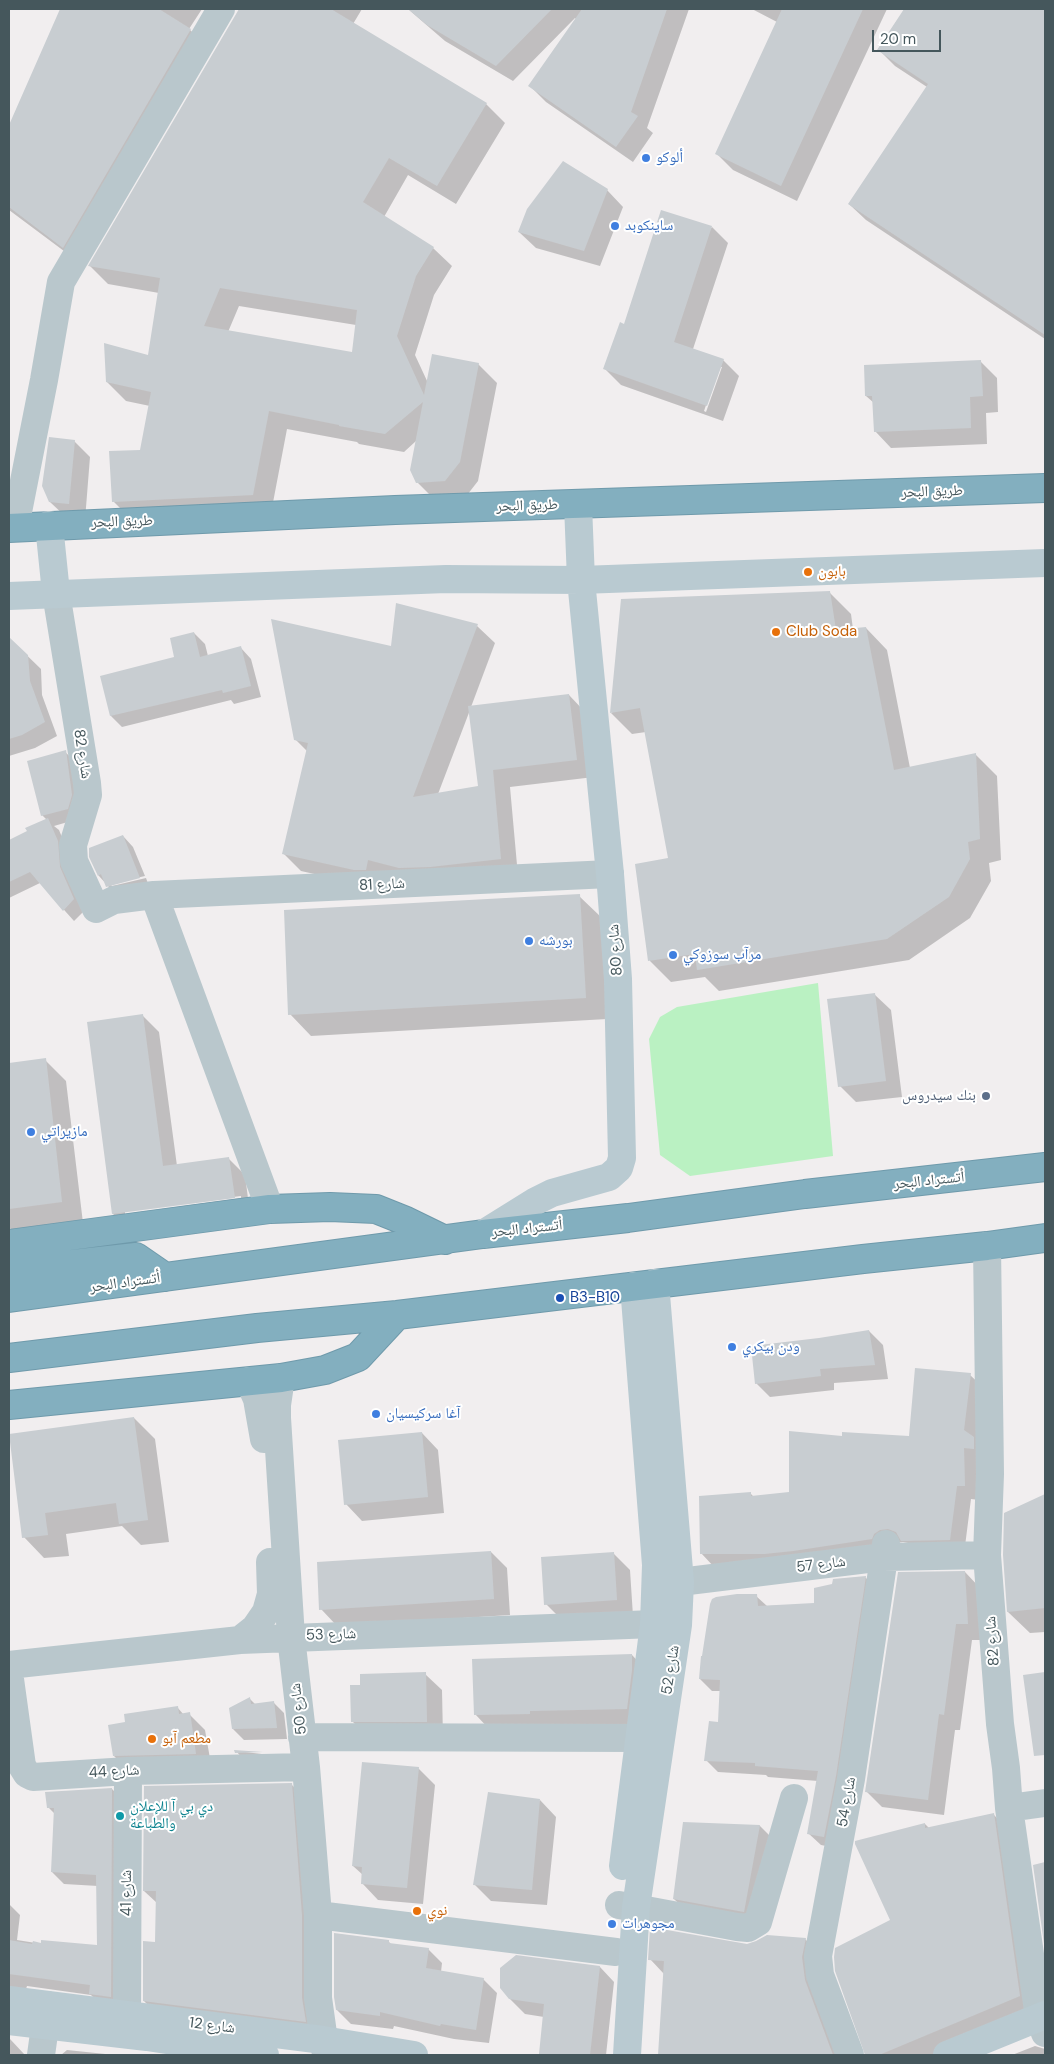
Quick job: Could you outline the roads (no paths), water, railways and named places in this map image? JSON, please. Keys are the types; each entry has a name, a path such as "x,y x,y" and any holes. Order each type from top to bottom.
{"highway":[{"name":"طريق البحر","path":"12,527 385,510 1045,488"},
{"name":"أتستراد البحر","path":"9,1298 483,1234 628,1218 805,1194 1045,1167"},
{"path":"9,1244 270,1209 330,1207 376,1209 445,1240"},
{"path":"9,1358 257,1328 397,1315 645,1284 1045,1238"},
{"path":"9,1271 136,1256 165,1277"},
{"path":"9,1405 281,1378 339,1366 358,1357 397,1315"}],"street":[{"path":"12,527 44,380 61,282 221,9"},
{"name":"شارع 80","path":"483,1234 552,1193 609,1177 619,1168 623,1147 620,1008 610,874 581,580 578,505"},
{"path":"49,525 56,593"},
{"path":"9,596 446,579 581,580 1045,564"},
{"name":"شارع 82","path":"56,593 88,795 73,845 74,861 96,909"},
{"name":"شارع 81","path":"96,909 114,900 154,895 610,874"},
{"path":"154,895 270,1209"},
{"name":"شارع 82","path":"987,1246 990,1474 987,1550 1000,1724 1009,1808 1043,2022"},
{"name":"شارع 52","path":"609,2055 616,1952 627,1906 678,1625 667,1573 645,1284"},
{"name":"شارع 50","path":"281,1378 277,1405 277,1530 306,1767 318,1915 316,1974 325,2048"},
{"path":"240,1640 255,1628 266,1612 271,1594 277,1530 262,1418 257,1399 249,1381"},
{"name":"شارع 57","path":"667,1573 885,1550 987,1550"},
{"name":"شارع 54","path":"850,2055 820,1975 818,1956 851,1779 885,1550"},
{"name":"شارع 52","path":"627,2055 627,1906 639,1738 654,1624 667,1573"},
{"name":"شارع 53","path":"9,1665 291,1636 654,1624"},
{"name":"شارع 44","path":"9,1672 22,1766 27,1774 33,1777 128,1771 306,1767"},
{"path":"302,1737 639,1738"},
{"name":"شارع 41","path":"128,1771 143,2031"},
{"path":"627,1906 736,1927 748,1928 758,1922 794,1798"},
{"path":"1009,1808 1045,1803"},
{"path":"318,1915 616,1952"},
{"name":"شارع 12","path":"9,2000 46,2015 143,2031 265,2055"},
{"path":"41,2055 46,2015"},
{"name":"شارع 12","path":"9,2021 46,2015"},
{"path":"947,2055 1043,2022"},
{"name":"شارع 12","path":"143,2031 414,2055"}],"place":[{"name":"ألوكو","path":"646,158"},
{"name":"ساينكوبد","path":"615,226"},
{"name":"بابون","path":"808,572"},
{"name":"Club Soda","path":"776,632"},
{"name":"بورشه","path":"529,941"},
{"name":"مرآب سوزوكي","path":"673,955"},
{"name":"بنك سيدروس","path":"986,1096"},
{"name":"مازيراتي","path":"31,1132"},
{"name":"B3-B10","path":"560,1298"},
{"name":"ودن بيكري","path":"732,1347"},
{"name":"آغا سركيسيان","path":"376,1414"},
{"name":"مطعم آبو","path":"152,1739"},
{"name":"دي بي آ للإعلان والطباعة","path":"120,1816"},
{"name":"نوي","path":"417,1911"},
{"name":"مجوهرات","path":"612,1924"}]}
